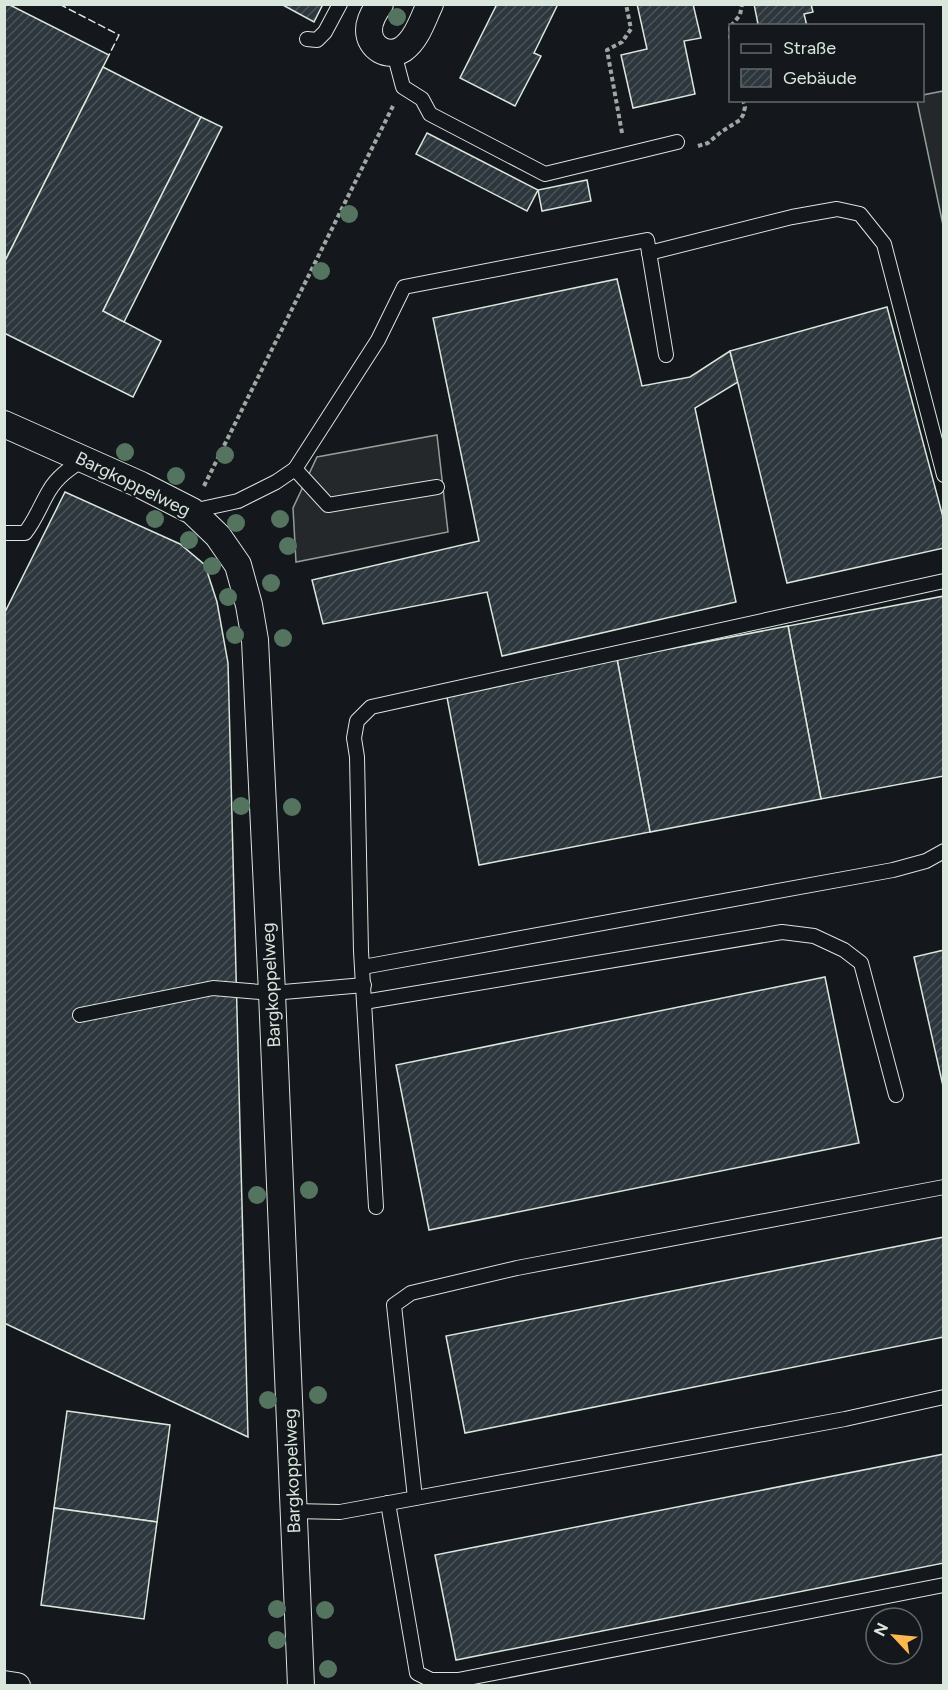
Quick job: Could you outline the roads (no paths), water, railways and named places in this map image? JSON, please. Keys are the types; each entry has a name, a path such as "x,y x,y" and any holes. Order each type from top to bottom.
{"street":[{"path":"380,4 372,17 369,33 378,49 389,54 403,49 414,38 430,4"},
{"name":"Bargkoppelweg","path":"4,424 141,484 192,511 218,536 238,565 249,605 255,640 272,993 301,1686"},
{"path":"4,1684 17,1686"}],"lane":[{"path":"307,39 317,40 325,32 340,4"},
{"path":"394,53 403,87 422,99 430,114 545,174 678,142"},
{"path":"649,253 825,211 837,209 860,214 884,244 944,475"},
{"path":"192,511 238,501 276,482 295,469 378,340 404,287 647,240 666,355"},
{"path":"4,533 25,533 35,520 49,491 63,474 84,459"},
{"path":"295,469 328,505 437,487"},
{"path":"376,1207 364,1002 357,757 354,738 357,721 371,707 944,581"},
{"path":"363,967 892,870 926,861 944,851"},
{"path":"364,1002 782,932 814,936 844,950 861,963 896,1095"},
{"path":"80,1015 213,988 272,993 364,985"},
{"path":"415,1498 394,1305 411,1293 517,1268 944,1187"},
{"path":"294,1511 340,1512 833,1421 944,1398"},
{"path":"388,1503 417,1673 431,1680 458,1680 944,1585"}]}
